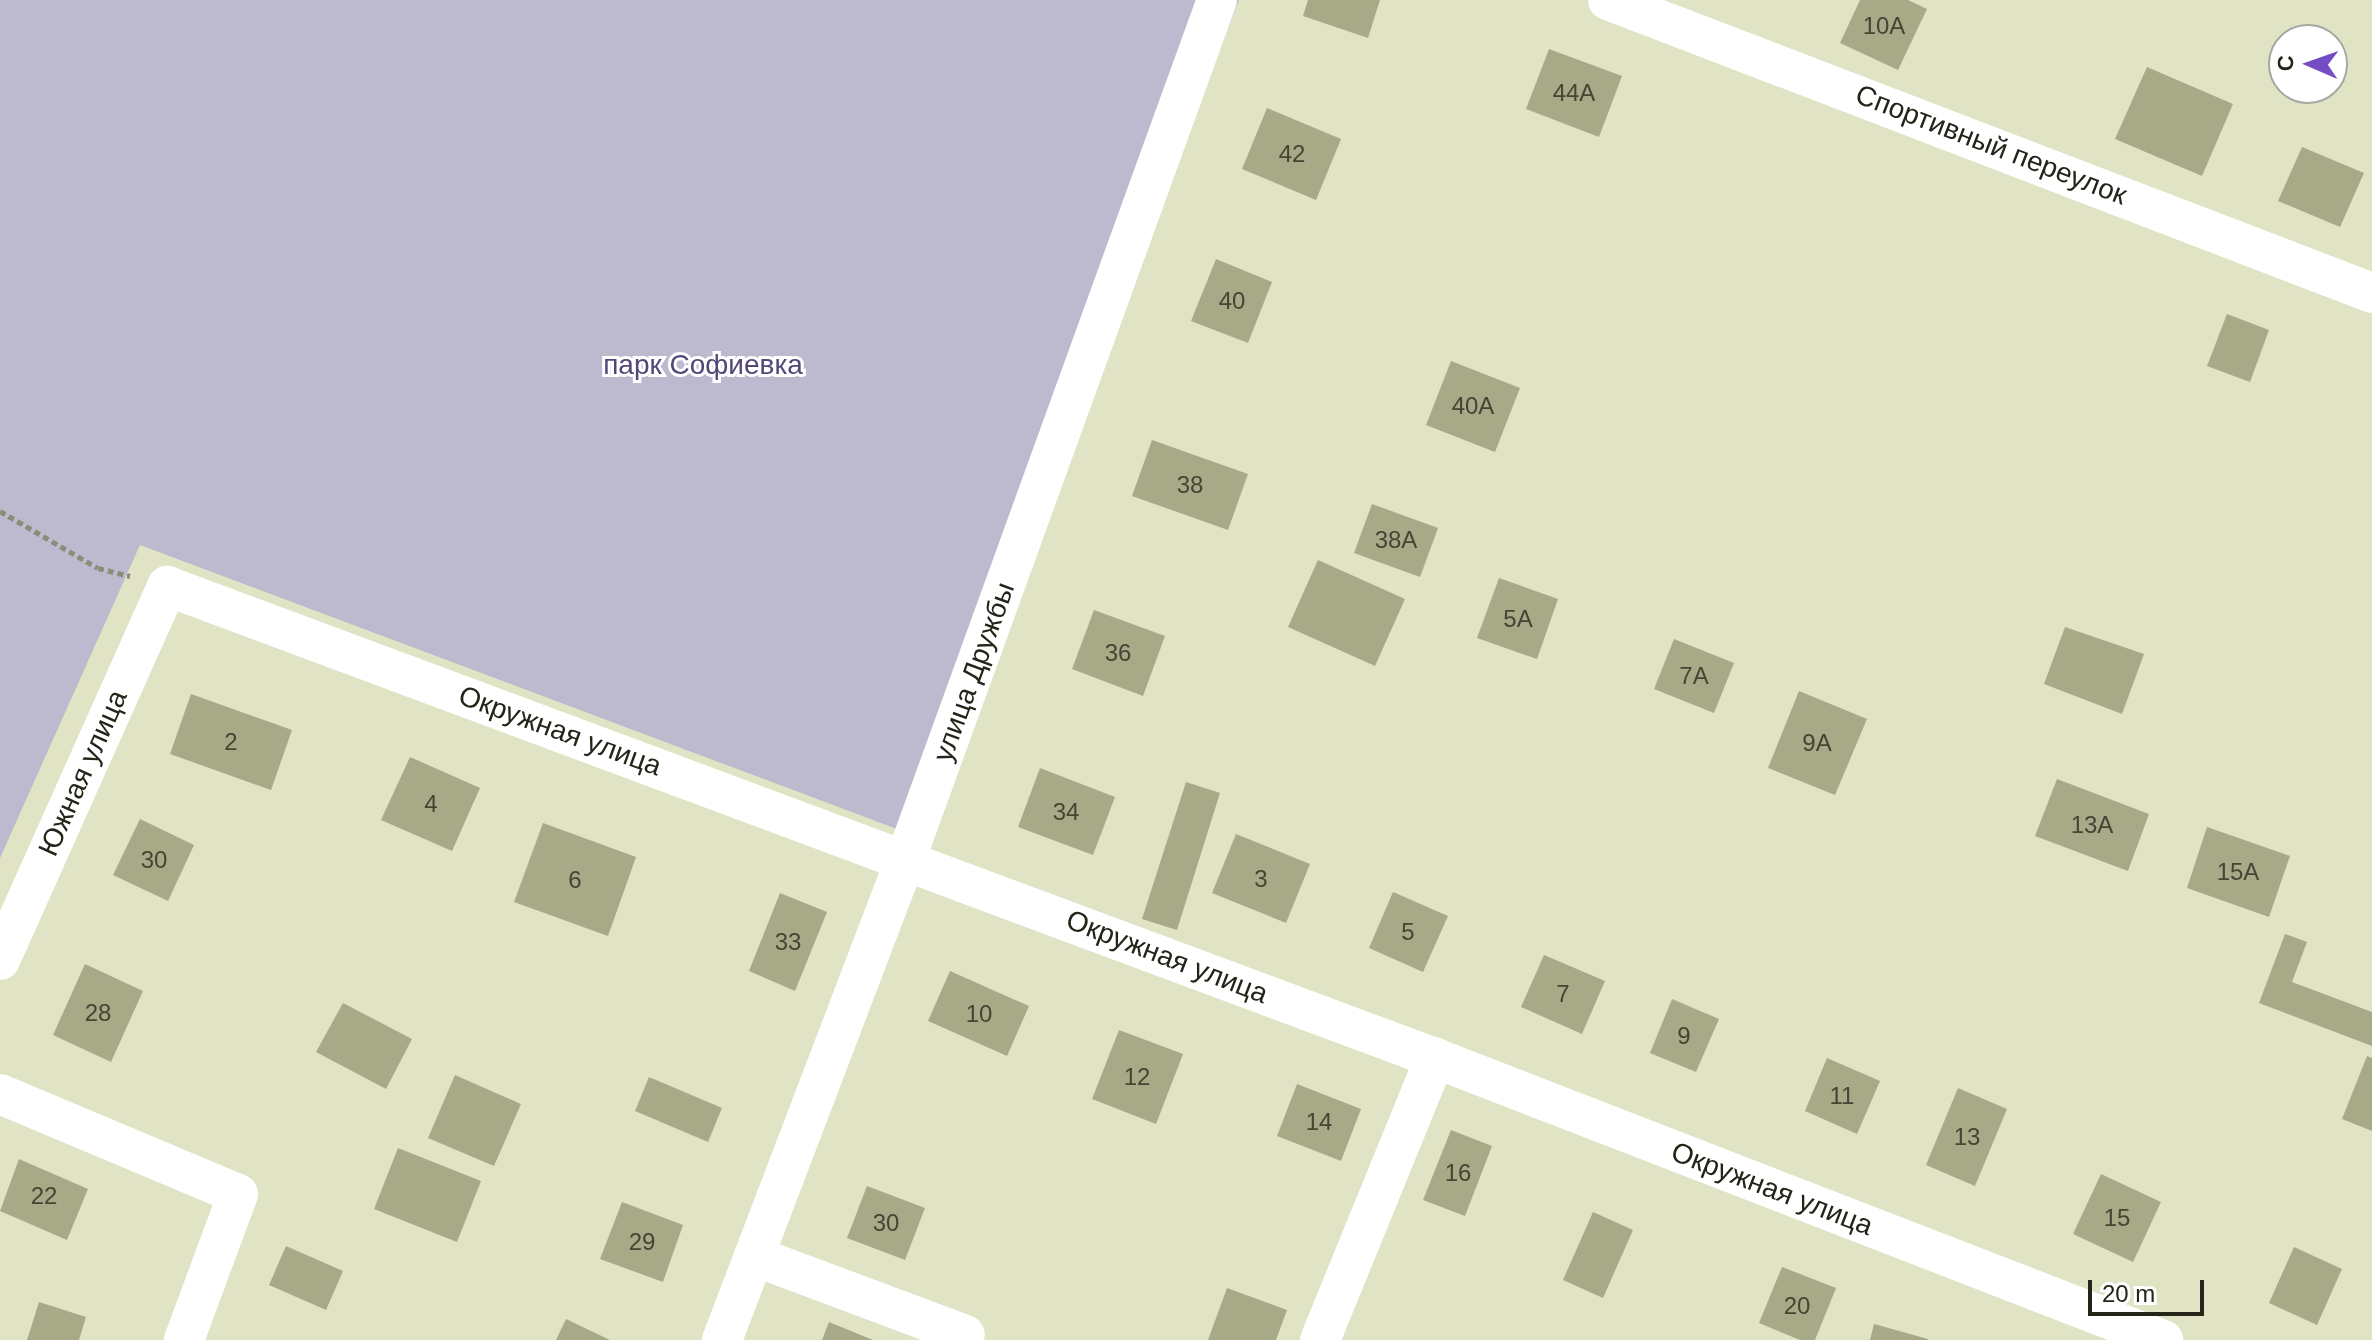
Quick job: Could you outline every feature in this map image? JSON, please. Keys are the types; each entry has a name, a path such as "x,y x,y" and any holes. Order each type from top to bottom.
{"street":[{"name":"улица Дружбы","path":"722,1340 906,858 1217,0"},
{"name":"Спортивный переулок","path":"1608,0 2372,293"},
{"name":"Окружная улица","path":"167,586 906,858 1435,1058 2163,1340"},
{"name":"Южная улица","path":"0,960 167,586"},
{"path":"1320,1340 1435,1058"},
{"path":"0,1094 238,1194 184,1340"},
{"path":"754,1256 965,1335"}],"path":[{"path":"0,511 98,568 167,586"}],"green space":[{"name":"парк Софиевка","path":"0,0 1239,0 913,835 140,545 0,858"}],"building":[{"path":"1308,0 1380,0 1368,38 1303,16"},
{"path":"1860,0 1908,0 1927,9 1898,70 1840,43"},
{"path":"1549,49 1622,76 1599,137 1526,109"},
{"path":"2147,67 2233,104 2202,176 2115,139"},
{"path":"1267,108 1341,139 1316,200 1242,169"},
{"path":"2302,147 2364,173 2340,227 2278,201"},
{"path":"1216,259 1272,282 1248,343 1191,321"},
{"path":"2227,314 2269,330 2250,382 2207,366"},
{"path":"1451,361 1520,388 1495,452 1426,425"},
{"path":"1152,440 1248,474 1228,530 1132,496"},
{"path":"1372,504 1438,528 1420,577 1354,553"},
{"path":"1318,560 1405,599 1375,666 1288,627"},
{"path":"1499,578 1558,599 1537,659 1477,638"},
{"path":"1094,610 1165,636 1143,696 1072,669"},
{"path":"2065,627 2144,654 2122,714 2044,684"},
{"path":"1674,639 1734,663 1714,713 1654,689"},
{"path":"1799,691 1867,719 1835,795 1768,768"},
{"path":"191,694 292,730 271,790 170,754"},
{"path":"410,757 480,788 452,851 381,820"},
{"path":"1040,768 1115,797 1093,855 1018,827"},
{"path":"2057,779 2149,814 2128,871 2035,836"},
{"path":"1186,782 1220,793 1177,930 1142,919"},
{"path":"140,819 194,845 168,901 113,875"},
{"path":"543,823 636,857 608,936 514,902"},
{"path":"2207,827 2290,856 2269,917 2187,888"},
{"path":"1236,834 1310,864 1286,923 1212,893"},
{"path":"1393,892 1448,916 1423,972 1369,948"},
{"path":"780,893 827,912 795,991 749,971"},
{"path":"2285,934 2307,942 2292,982 2372,1012 2372,1046 2259,1003"},
{"path":"1544,955 1605,981 1582,1034 1521,1007"},
{"path":"85,964 143,991 111,1062 53,1035"},
{"path":"950,971 1029,1006 1007,1056 928,1021"},
{"path":"1672,999 1719,1019 1696,1072 1650,1053"},
{"path":"343,1003 412,1039 386,1089 316,1052"},
{"path":"1119,1030 1183,1054 1156,1124 1092,1099"},
{"path":"2367,1056 2372,1058 2372,1131 2342,1119"},
{"path":"1827,1058 1880,1081 1857,1134 1805,1111"},
{"path":"455,1075 521,1104 494,1166 428,1138"},
{"path":"649,1077 722,1108 708,1142 635,1111"},
{"path":"1297,1084 1361,1109 1341,1161 1277,1136"},
{"path":"1958,1088 2007,1109 1975,1186 1926,1165"},
{"path":"1451,1130 1492,1146 1465,1216 1423,1200"},
{"path":"398,1148 481,1181 457,1242 374,1209"},
{"path":"19,1159 88,1189 67,1240 0,1211"},
{"path":"2101,1174 2161,1202 2133,1262 2073,1234"},
{"path":"867,1186 925,1208 905,1260 847,1238"},
{"path":"622,1202 683,1225 663,1282 600,1259"},
{"path":"1593,1212 1633,1230 1603,1298 1563,1280"},
{"path":"286,1246 343,1271 326,1310 269,1285"},
{"path":"2294,1247 2342,1269 2317,1325 2269,1303"},
{"path":"1782,1267 1836,1288 1815,1340 1800,1340 1759,1323"},
{"path":"1227,1288 1287,1310 1276,1340 1208,1340"},
{"path":"39,1302 86,1317 79,1340 27,1340"},
{"path":"566,1319 610,1340 556,1340"},
{"path":"829,1322 873,1340 822,1340"},
{"path":"1874,1324 1928,1339 1928,1340 1870,1340"}]}
